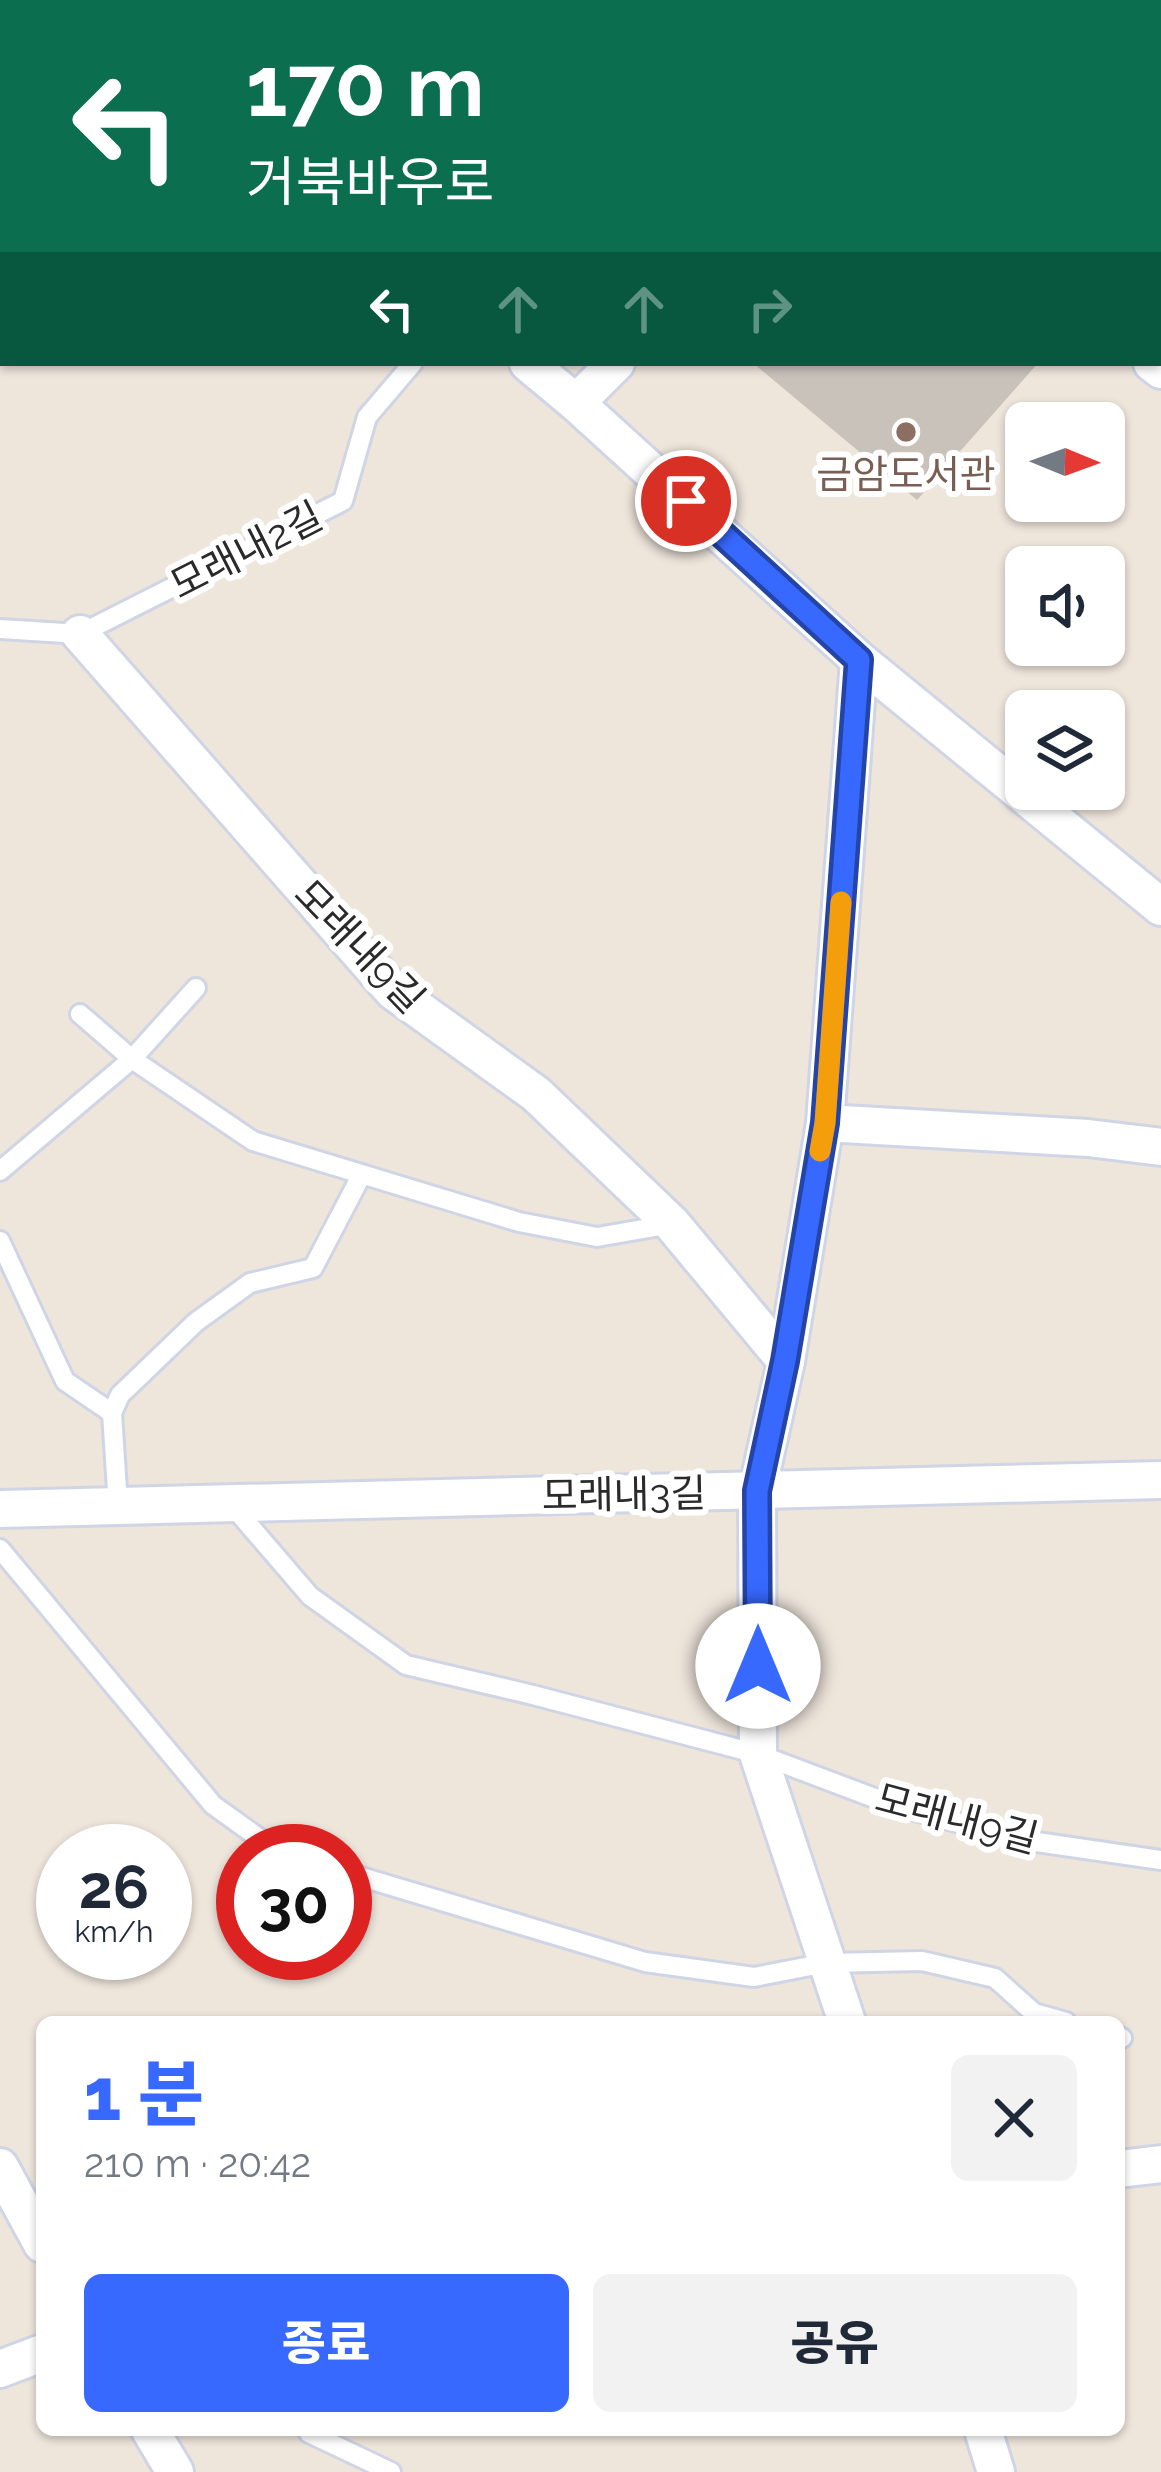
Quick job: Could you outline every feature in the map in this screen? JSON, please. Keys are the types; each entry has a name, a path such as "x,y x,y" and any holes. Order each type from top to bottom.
{"street":[{"path":"531,366 859,660 1161,907"},
{"path":"577,403 613,366"},
{"name":"모래내9길","path":"80,634 393,991 536,1094 672,1224 785,1361"},
{"path":"845,2016 758,1754 757,1491 785,1361 825,1123 859,660"},
{"path":"825,1123 1088,1138 1161,1147"},
{"name":"모래내3길","path":"0,1509 1161,1480"},
{"path":"1125,2168 1161,2164"},
{"path":"0,2167 36,2233"},
{"path":"0,2369 36,2355"},
{"path":"154,2436 175,2472"},
{"path":"984,2436 996,2472"}],"lane":[{"name":"모래내2길","path":"80,634 343,501 368,417 410,366"},
{"path":"0,628 80,634"},
{"path":"0,1171 132,1059 196,988"},
{"path":"80,1014 132,1059 253,1141 519,1222 597,1237 672,1224"},
{"path":"118,1506 112,1413 121,1395 196,1322 250,1282 313,1268 361,1175"},
{"path":"0,1241 65,1381 112,1413"},
{"path":"231,1504 310,1596 406,1665 758,1754"},
{"path":"0,1549 213,1805 239,1824"},
{"name":"모래내9길","path":"758,1754 893,1804 1023,1840 1161,1860"},
{"path":"372,1880 645,1961 754,1977 826,1963 922,1961 995,1978 1034,2013 1045,2016"},
{"path":"315,2436 392,2472"}],"building":[{"name":"금암도서관","path":"757,366 1035,366 917,500"}],"slow traffic":[{"path":"820,1151 841,902"}],"place":[{"name":"금암도서관","path":"906,432"}],"route":[{"path":"686,501 859,660 825,1123 785,1361 757,1491 758,1666"}]}
